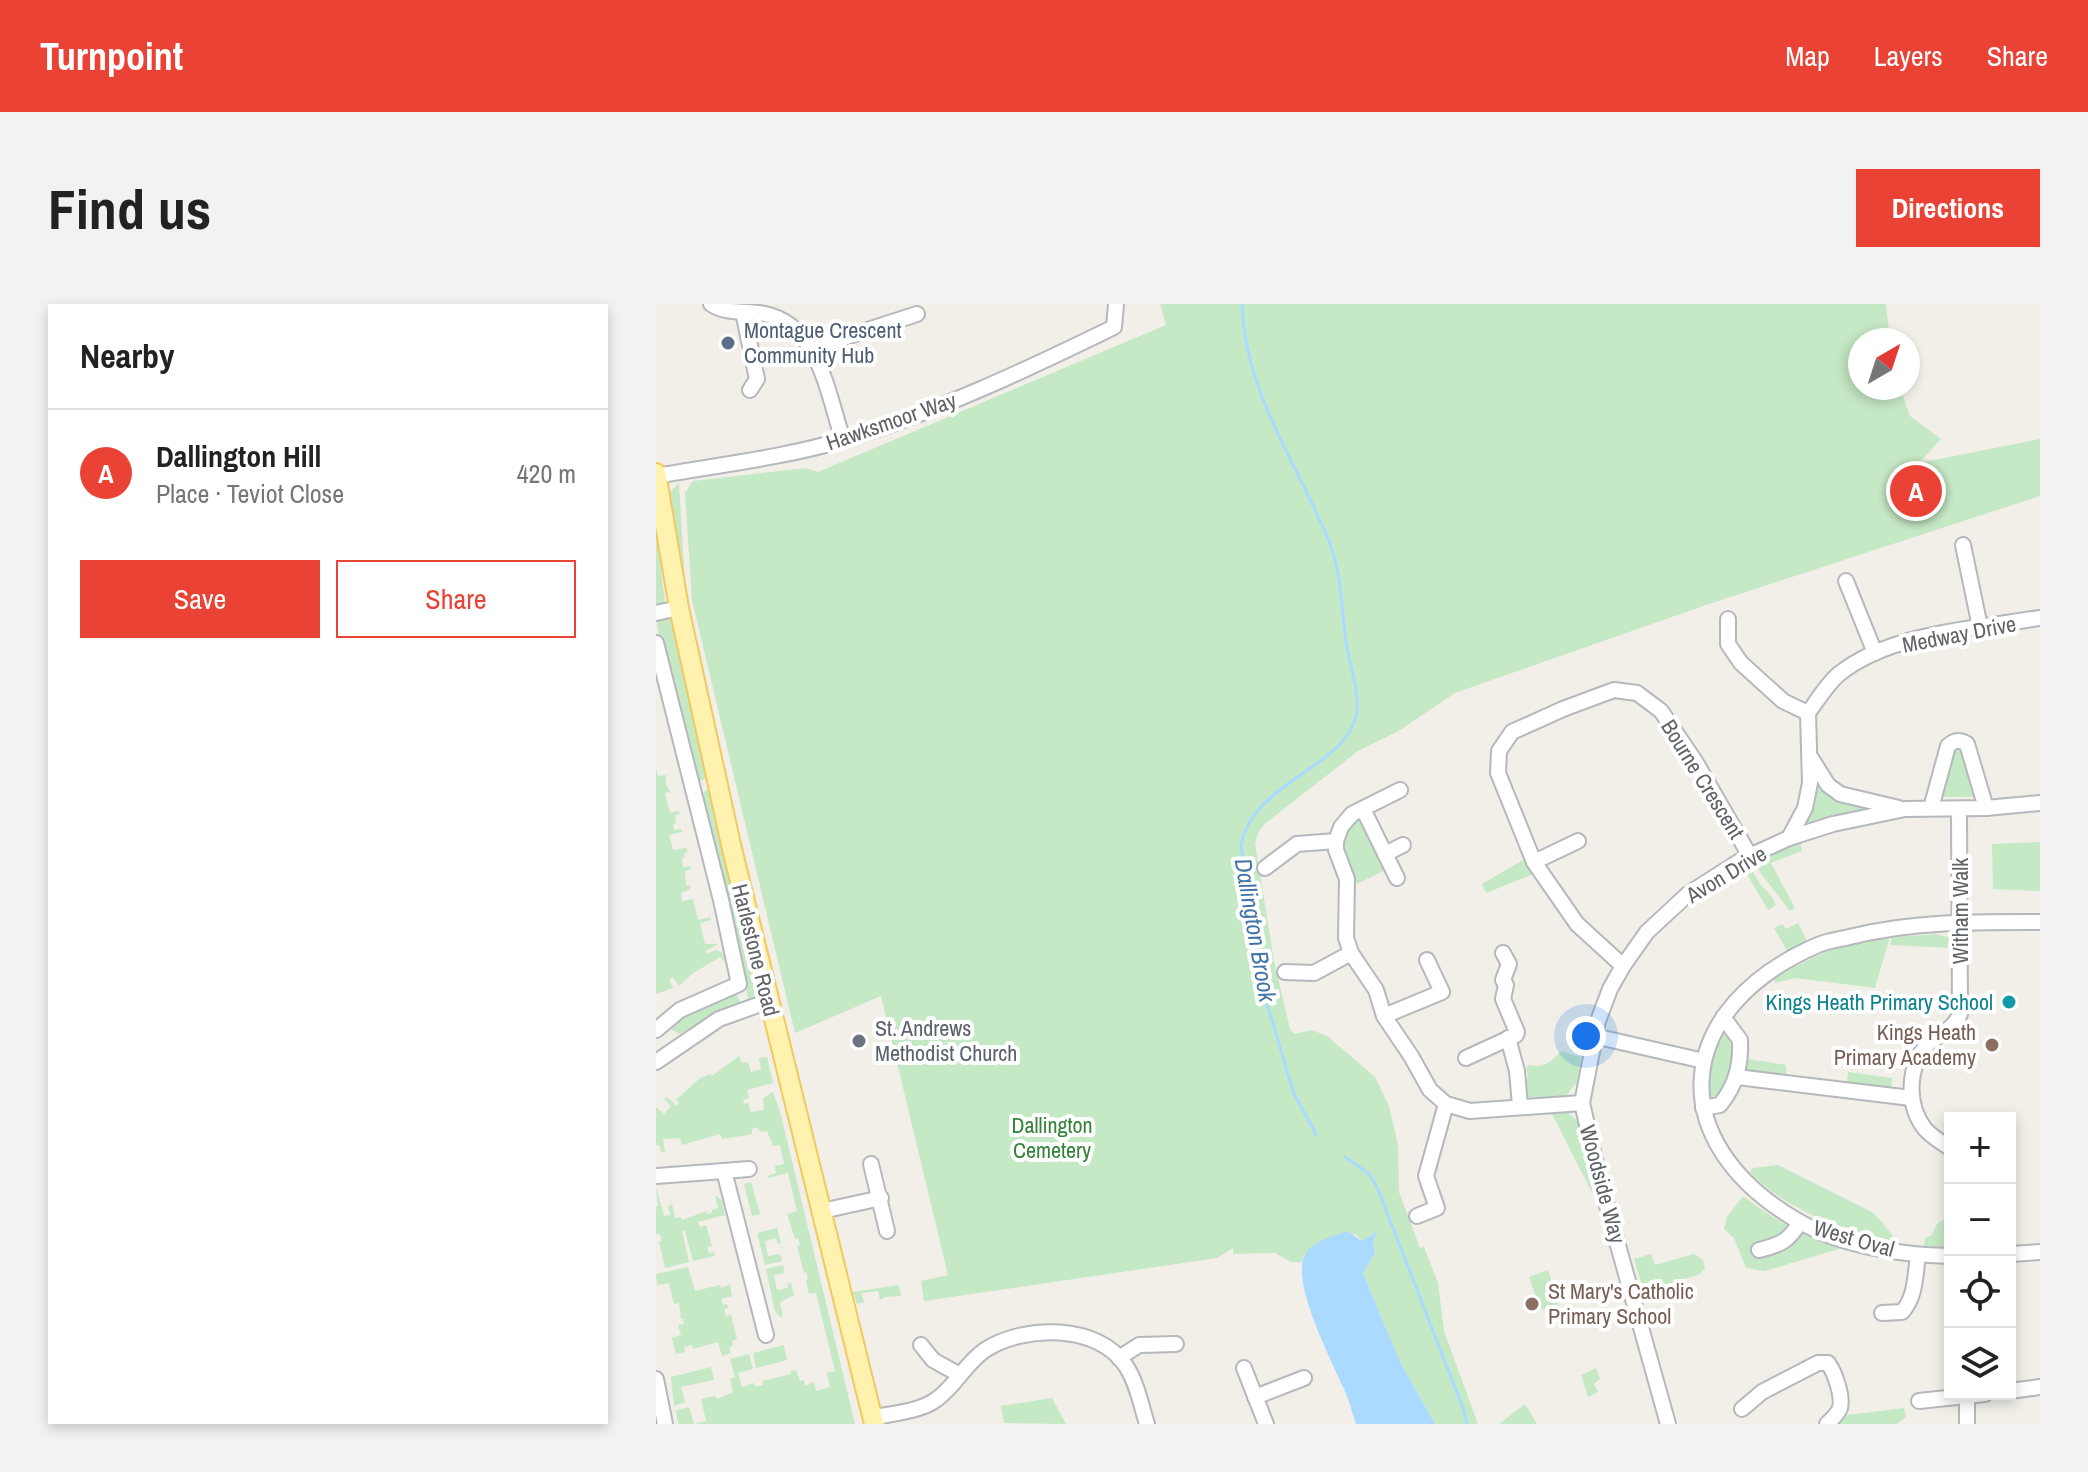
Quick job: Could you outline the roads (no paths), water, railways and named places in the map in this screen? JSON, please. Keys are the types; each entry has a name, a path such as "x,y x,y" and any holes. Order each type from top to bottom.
{"main road":[{"name":"Harlestone Road","path":"656,474 679,608 732,849 873,1421"}],"street":[{"path":"711,304 722,311 766,314 786,321 802,334 812,348 843,440"},
{"name":"Hawksmoor Way","path":"656,474 802,451 843,440 1002,381 1114,327 1116,304"},
{"path":"743,312 757,379 750,390"},
{"path":"812,348 917,314"},
{"path":"1963,545 1980,627"},
{"path":"1846,581 1875,653"},
{"path":"656,613 679,608"},
{"name":"Medway Drive","path":"1808,713 1838,675 1875,653 1925,636 2040,618"},
{"path":"1728,619 1728,644 1741,663 1783,701 1808,713 1810,758"},
{"name":"Harlestone Road","path":"656,643 739,984 680,1010 660,1027"},
{"name":"Bourne Crescent","path":"1623,966 1577,924 1534,862 1498,773 1499,751 1512,732 1614,690 1637,693 1661,711 1695,761 1750,856"},
{"path":"1931,808 1948,746 1961,740 1967,744 1986,808"},
{"name":"Avon Drive","path":"1810,758 1828,785 1840,794 1905,809"},
{"name":"Avon Drive","path":"1789,838 1805,808 1810,783 1810,758"},
{"path":"1400,790 1346,821 1336,841 1336,850 1347,879 1346,926 1351,953 1376,990 1384,1016 1430,1090 1446,1104 1470,1111 1582,1103"},
{"name":"Avon Drive","path":"1594,1036 1610,989 1647,932 1706,881 1750,856 1789,838 1833,824 1905,809 1986,808 2040,803"},
{"path":"1363,809 1397,878"},
{"name":"Witham Walk","path":"1911,1098 1914,1067 1922,1051 1954,1025 1960,1014 1959,809"},
{"path":"1265,868 1297,844 1336,841"},
{"path":"1534,862 1578,841"},
{"path":"1385,854 1403,845"},
{"name":"West Oval","path":"1944,1256 1918,1255 1847,1241 1800,1222 1756,1192 1741,1178 1710,1134 1703,1108 1704,1061 1712,1035 1745,991 1771,970 1820,944 1883,928 1961,922 2040,922"},
{"path":"1285,972 1314,973 1351,953"},
{"path":"1466,1058 1517,1032 1503,999 1506,985 1503,980 1509,964 1503,953"},
{"path":"1384,1016 1446,998 1427,960"},
{"path":"656,1061 719,1019 769,1001"},
{"path":"1703,1108 1720,1105 1737,1077 1740,1040 1723,1017"},
{"path":"660,1027 679,1045"},
{"path":"1594,1036 1704,1061"},
{"name":"Woodside Way","path":"1594,1036 1582,1103 1600,1181 1668,1424"},
{"path":"1512,1037 1520,1106"},
{"path":"1737,1077 1911,1098 1924,1127 1944,1143"},
{"path":"1417,1216 1444,1205 1426,1176 1446,1104"},
{"path":"871,1164 887,1231"},
{"path":"656,1176 749,1169"},
{"path":"724,1171 766,1335"},
{"path":"822,1211 881,1198"},
{"path":"1759,1250 1783,1244 1791,1238 1800,1222"},
{"path":"2016,1254 2040,1252"},
{"name":"West Oval","path":"1882,1313 1902,1312 1908,1305 1918,1255"},
{"path":"873,1421 938,1399 974,1359 998,1343 1035,1334 1080,1335 1100,1343 1119,1358 1127,1367 1147,1424"},
{"path":"1119,1358 1139,1345 1176,1344"},
{"path":"921,1345 933,1360 960,1375"},
{"path":"1742,1409 1762,1392 1818,1363 1828,1363 1834,1371 1840,1403 1838,1412 1827,1424"},
{"path":"1244,1368 1266,1424"},
{"path":"1255,1397 1304,1378"},
{"path":"656,1379 665,1424"},
{"path":"2016,1390 2040,1387"},
{"path":"1919,1401 1944,1398"},
{"path":"1967,1400 1967,1424"}],"water":[{"path":"1347,1231 1362,1241 1378,1231 1373,1242 1375,1253 1363,1273 1400,1362 1435,1424 1356,1424 1346,1393 1314,1322 1303,1283 1302,1267 1305,1255 1313,1246"}],"waterway":[{"name":"Dallington Brook","path":"1242,304 1245,336 1262,397 1334,554 1356,693 1357,708 1352,728 1339,745 1262,805 1248,824 1241,847 1265,997 1293,1091 1316,1135"},
{"name":"Dallington Brook","path":"1345,1157 1369,1174 1377,1187 1467,1424"}],"place":[{"name":"Montague Crescent Community Hub","path":"728,343"},
{"name":"Dallington Hill","path":"1916,491"},
{"name":"Kings Heath Primary School","path":"2009,1002"},
{"name":"St. Andrews Methodist Church","path":"859,1041"},
{"name":"Kings Heath Primary Academy","path":"1992,1045"},
{"name":"St Mary's Catholic Primary School","path":"1532,1304"}],"park label":[{"name":"Dallington Cemetery","path":"1052,1138"}]}
